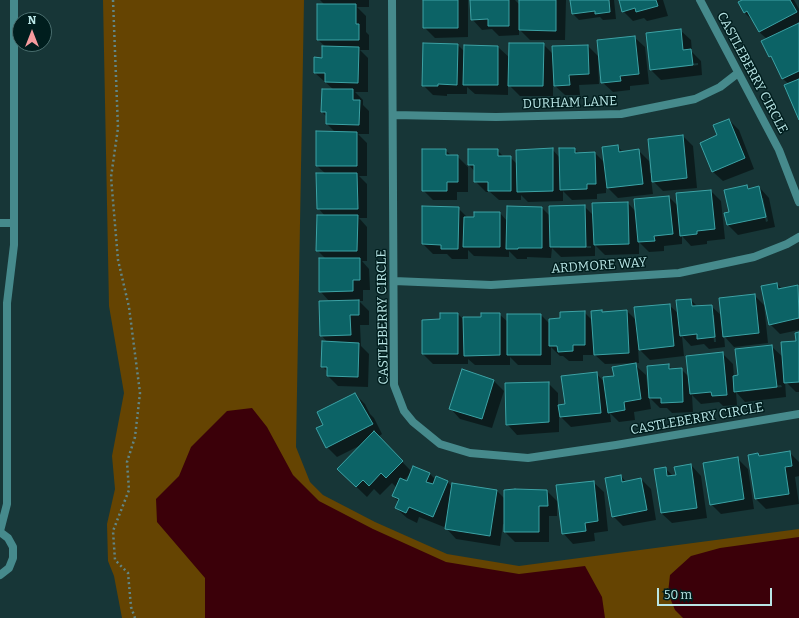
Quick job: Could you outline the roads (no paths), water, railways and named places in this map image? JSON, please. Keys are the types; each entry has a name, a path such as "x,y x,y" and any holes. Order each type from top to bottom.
{"street":[{"path":"0,575 9,568 13,558 13,548 8,538 0,532 7,504 7,303 14,245 14,0"},
{"name":"CASTLEBERRY CIRCLE","path":"392,0 394,385 404,411 413,422 440,444 470,453 528,458 616,446 799,414"},
{"name":"CASTLEBERRY CIRCLE","path":"700,0 779,150 799,202"},
{"name":"DURHAM LANE","path":"393,115 496,117 621,114 695,100 720,87 738,73"},
{"path":"0,223 14,223"},
{"name":"ARDMORE WAY","path":"394,281 491,285 678,273 754,257 787,244 799,237"}]}
